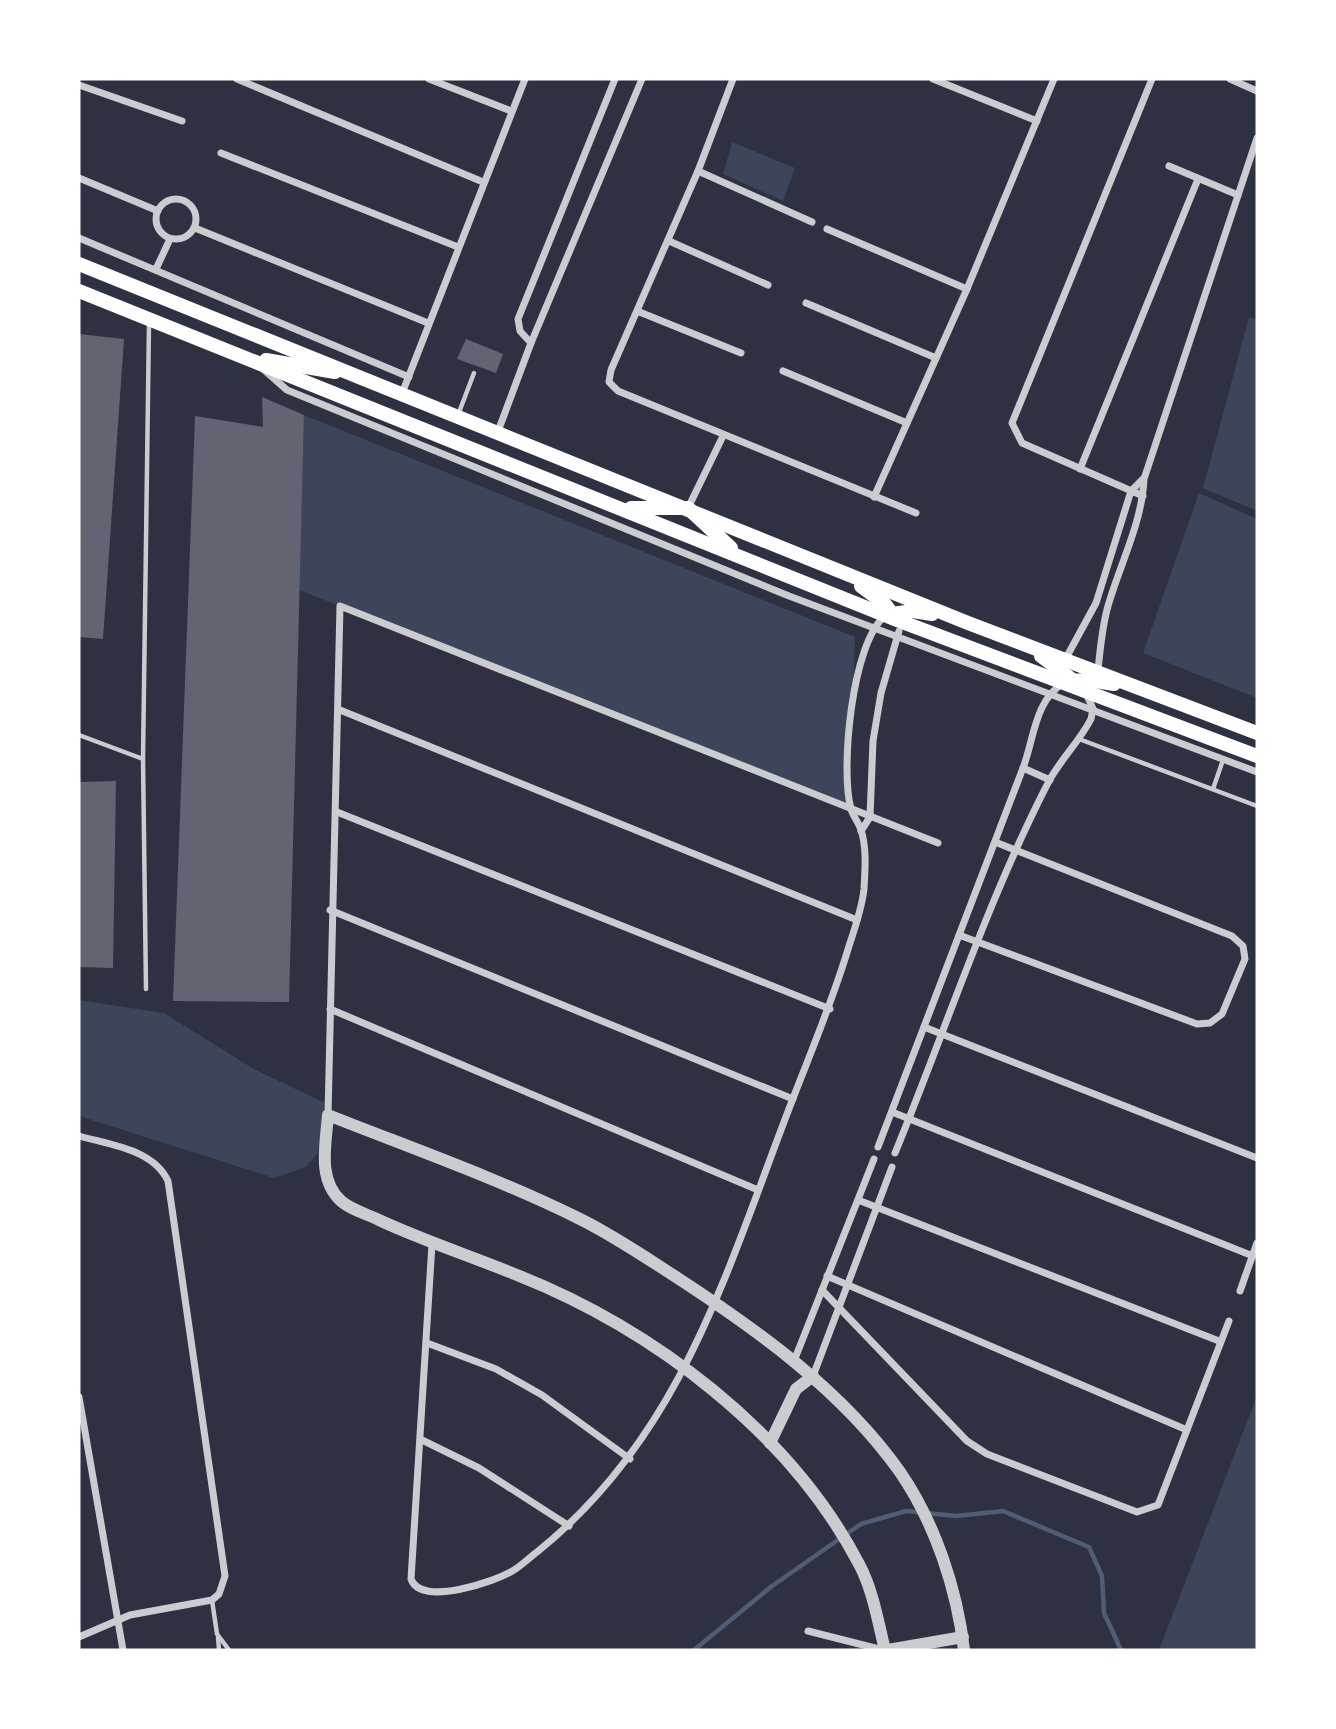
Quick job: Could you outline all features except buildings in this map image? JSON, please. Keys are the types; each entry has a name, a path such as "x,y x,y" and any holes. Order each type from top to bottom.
{"main road":[{"path":"79,264 360,377 401,397 688,508 968,623 1066,658 1257,733"},
{"path":"79,291 746,559 893,621 1074,684 1257,756"},
{"path":"257,362 273,360 360,377"},
{"path":"615,506 657,510 688,508 746,559"},
{"path":"837,570 873,593 893,621"},
{"path":"893,621 923,612 968,623"},
{"path":"1018,642 1074,684"},
{"path":"1074,684 1090,680 1150,691"}],"street":[{"path":"237,79 483,182"},
{"path":"429,79 511,111"},
{"path":"401,397 525,79"},
{"path":"531,343 520,331 518,319 615,79"},
{"path":"496,434 531,343 642,79"},
{"path":"733,79 698,171 611,370 609,382 618,391 723,436 916,513"},
{"path":"933,79 1037,121"},
{"path":"874,497 967,289 1055,79"},
{"path":"1143,496 1022,443 1013,429 1012,417 1152,79"},
{"path":"1230,79 1257,91"},
{"path":"79,85 182,121"},
{"path":"1098,671 1108,606 1143,496 1144,479 1257,138"},
{"path":"221,153 458,247"},
{"path":"1169,166 1237,195"},
{"path":"698,171 812,222"},
{"path":"79,178 158,211"},
{"path":"1080,469 1198,179"},
{"path":"182,200 193,208 196,215 195,229 184,239 170,239 157,225 158,211 168,201 182,200"},
{"path":"195,229 428,323"},
{"path":"827,229 967,289"},
{"path":"79,238 409,377"},
{"path":"156,269 170,239"},
{"path":"668,241 768,285"},
{"path":"806,303 936,358"},
{"path":"637,311 741,353"},
{"path":"257,362 267,376 288,390 789,596 875,627 893,621 1049,693 1257,772"},
{"path":"783,371 907,423"},
{"path":"688,508 723,436"},
{"path":"1066,658 1096,603 1132,491 1144,479"},
{"path":"1096,603 1108,606"},
{"path":"885,1650 861,1566 830,1513 770,1443 687,1367 628,1330 567,1297 518,1275 432,1244 347,1205 336,1194 324,1167 328,1115 330,910 340,710 340,606 938,843"},
{"path":"875,627 893,621"},
{"path":"861,831 870,817 873,741 893,621"},
{"path":"432,1244 422,1440 411,1579 415,1587 422,1591 453,1591 485,1583 514,1570 569,1526 630,1459 687,1367 830,1009 857,920 865,862 861,831 851,810 848,738 855,688 875,627"},
{"path":"878,1147 1023,768 1041,706 1049,693 1074,684 1093,709 1091,719 1050,780 1016,850 976,943 895,1153"},
{"path":"340,710 857,920"},
{"path":"1023,768 1050,780"},
{"path":"337,812 830,1009"},
{"path":"958,935 1197,1024 1210,1023 1223,1014 1245,960 1246,952 1240,941 995,842"},
{"path":"330,910 793,1099"},
{"path":"330,1009 758,1190"},
{"path":"924,1027 1257,1158"},
{"path":"892,1112 1253,1256"},
{"path":"328,1115 506,1185 611,1235 714,1302 813,1376 901,1474 936,1542 963,1637 964,1650"},
{"path":"79,1136 147,1157 162,1168 168,1181 225,1576 224,1587 212,1600 115,1619 79,1637"},
{"path":"796,1390 794,1361 874,1159"},
{"path":"770,1443 796,1390 813,1376 892,1167"},
{"path":"858,1200 1219,1341"},
{"path":"1240,1291 1257,1243"},
{"path":"827,1276 1187,1430"},
{"path":"822,1290 967,1441 987,1454 1137,1512 1157,1505 1229,1321"},
{"path":"427,1343 507,1375 542,1395 630,1459"},
{"path":"79,1400 115,1619 123,1650"},
{"path":"422,1440 480,1468 569,1526"},
{"path":"808,1632 885,1650 963,1637"}],"lane":[{"path":"146,989 143,760 149,319"},
{"path":"457,417 474,373"},
{"path":"79,735 143,760"},
{"path":"1079,738 1257,806"},
{"path":"1213,789 1223,759"},
{"path":"212,1600 219,1650"},
{"path":"217,1634 229,1650"}],"shaded area":[{"path":"732,142 795,168 783,201 723,174"},
{"path":"1249,317 1257,320 1257,511 1203,488"},
{"path":"304,415 855,637 849,805 299,590"},
{"path":"1199,493 1257,519 1257,698 1143,653"},
{"path":"79,1000 164,1013 254,1069 325,1103 318,1153 306,1167 274,1178 79,1116"},
{"path":"1257,1396 1257,1650 1159,1650"}],"waterway":[{"path":"694,1650 772,1586 861,1524 906,1511 956,1516 1003,1511 1089,1547 1102,1576 1104,1613 1121,1650"}]}
